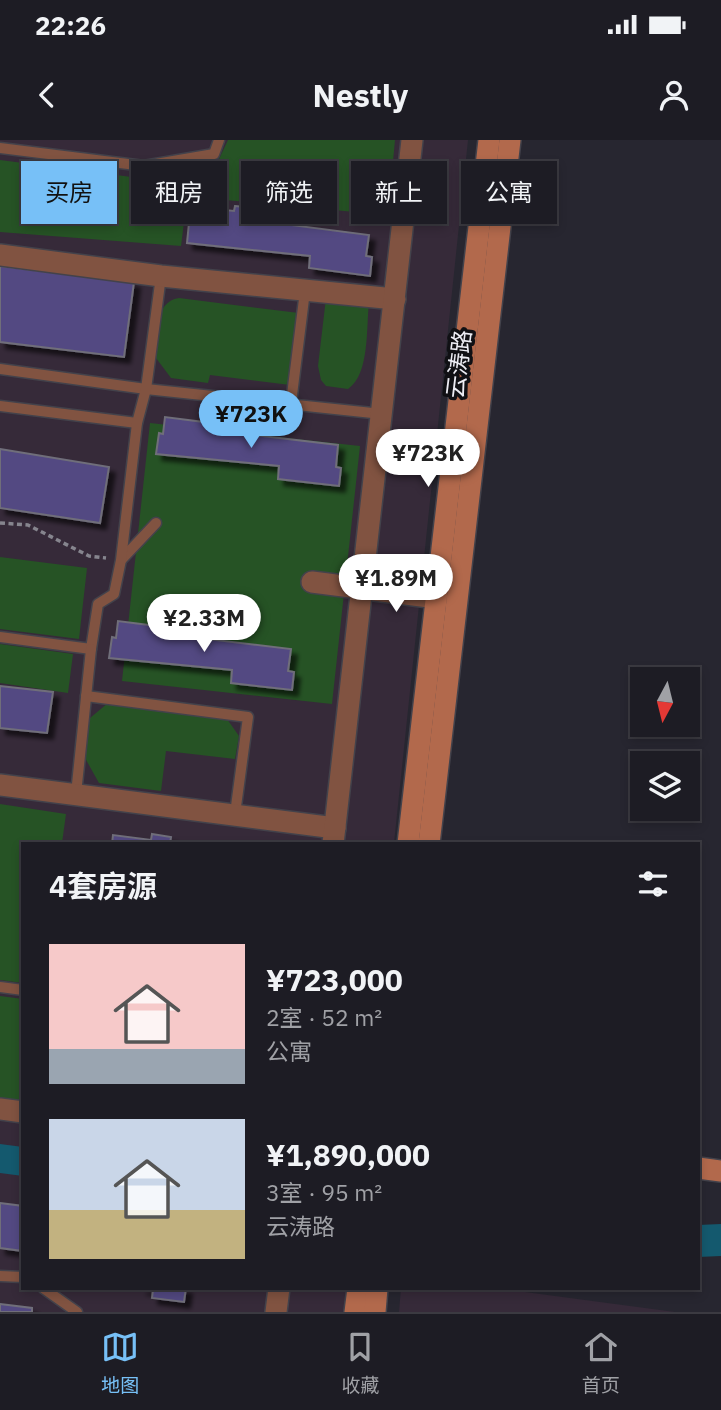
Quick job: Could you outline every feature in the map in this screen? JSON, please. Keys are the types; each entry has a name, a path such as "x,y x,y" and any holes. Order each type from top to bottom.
{"street":[{"path":"0,785 235,814 334,836 412,140"},
{"name":"云涛路","path":"408,842 489,140"},
{"name":"云涛路","path":"429,842 510,140"},
{"path":"0,255 161,276 395,299"},
{"path":"312,582 436,597"},
{"path":"0,1109 21,1112"},
{"path":"700,1168 721,1171"},
{"path":"276,1312 279,1290"},
{"path":"355,1312 358,1290"},
{"path":"374,1312 377,1290"}],"lane":[{"path":"0,148 144,166 214,154 219,140"},
{"path":"76,794 98,604 114,594 121,560 137,423 146,389 161,276"},
{"path":"291,403 304,291"},
{"path":"0,369 146,389 382,414"},
{"path":"0,406 137,423"},
{"path":"121,560 156,523"},
{"path":"0,637 91,649"},
{"path":"86,696 248,717 235,814"},
{"path":"0,987 21,990"},
{"path":"0,1276 21,1277"},
{"path":"46,1290 77,1312"}],"path":[{"path":"0,523 28,525 89,556 121,560"}],"shaded area":[{"path":"0,140 468,140 466,161 461,161 461,206 394,842 21,842 21,1290 347,1290 344,1312 0,1312"},
{"path":"401,1290 510,1290 675,1312 399,1312"}],"green space":[{"path":"228,140 395,140 393,161 351,161 351,212 337,210 337,161 241,161 241,201 227,200 227,161 212,161 219,159"},
{"path":"0,160 21,163 21,224 117,224 117,175 131,177 131,224 184,224 181,246 0,232"},
{"path":"179,298 299,313 290,385 210,375 208,383 171,378 156,358 157,330 165,306"},
{"path":"326,298 369,303 364,362 355,382 348,389 326,386 321,380 318,366"},
{"path":"150,423 360,446 332,704 122,681"},
{"path":"0,557 87,568 79,639 0,629"},
{"path":"0,644 73,654 68,693 0,683"},
{"path":"108,703 227,719 239,736 235,759 166,751 161,791 99,783 85,758 90,718"},
{"path":"0,804 66,814 62,842 21,842 21,983 0,980"},
{"path":"0,996 21,999 21,1106 0,1103"}],"water":[{"path":"0,1144 21,1147 21,1176 0,1173"},
{"path":"721,1224 721,1256 700,1257 700,1225"}],"building":[{"path":"235,206 241,207 241,224 283,224 369,235 366,256 372,257 370,276 309,268 310,256 187,243 189,224 227,224 227,210 234,211"},
{"path":"0,266 134,282 124,357 0,342"},
{"path":"204,416 223,418 221,431 338,445 336,467 341,468 339,486 278,479 279,466 156,454 165,417 204,422"},
{"path":"0,449 109,467 100,523 0,508"},
{"path":"157,620 176,622 174,635 291,649 288,671 294,672 292,690 231,683 232,670 109,658 118,621 157,626"},
{"path":"0,686 53,692 47,733 0,728"},
{"path":"152,834 171,837 170,842 112,842 113,835 151,840"},
{"path":"0,1203 21,1206 21,1251 0,1248"},
{"path":"153,1290 186,1290 184,1302 152,1298"},
{"path":"0,1304 32,1308 32,1312 0,1312"}]}
